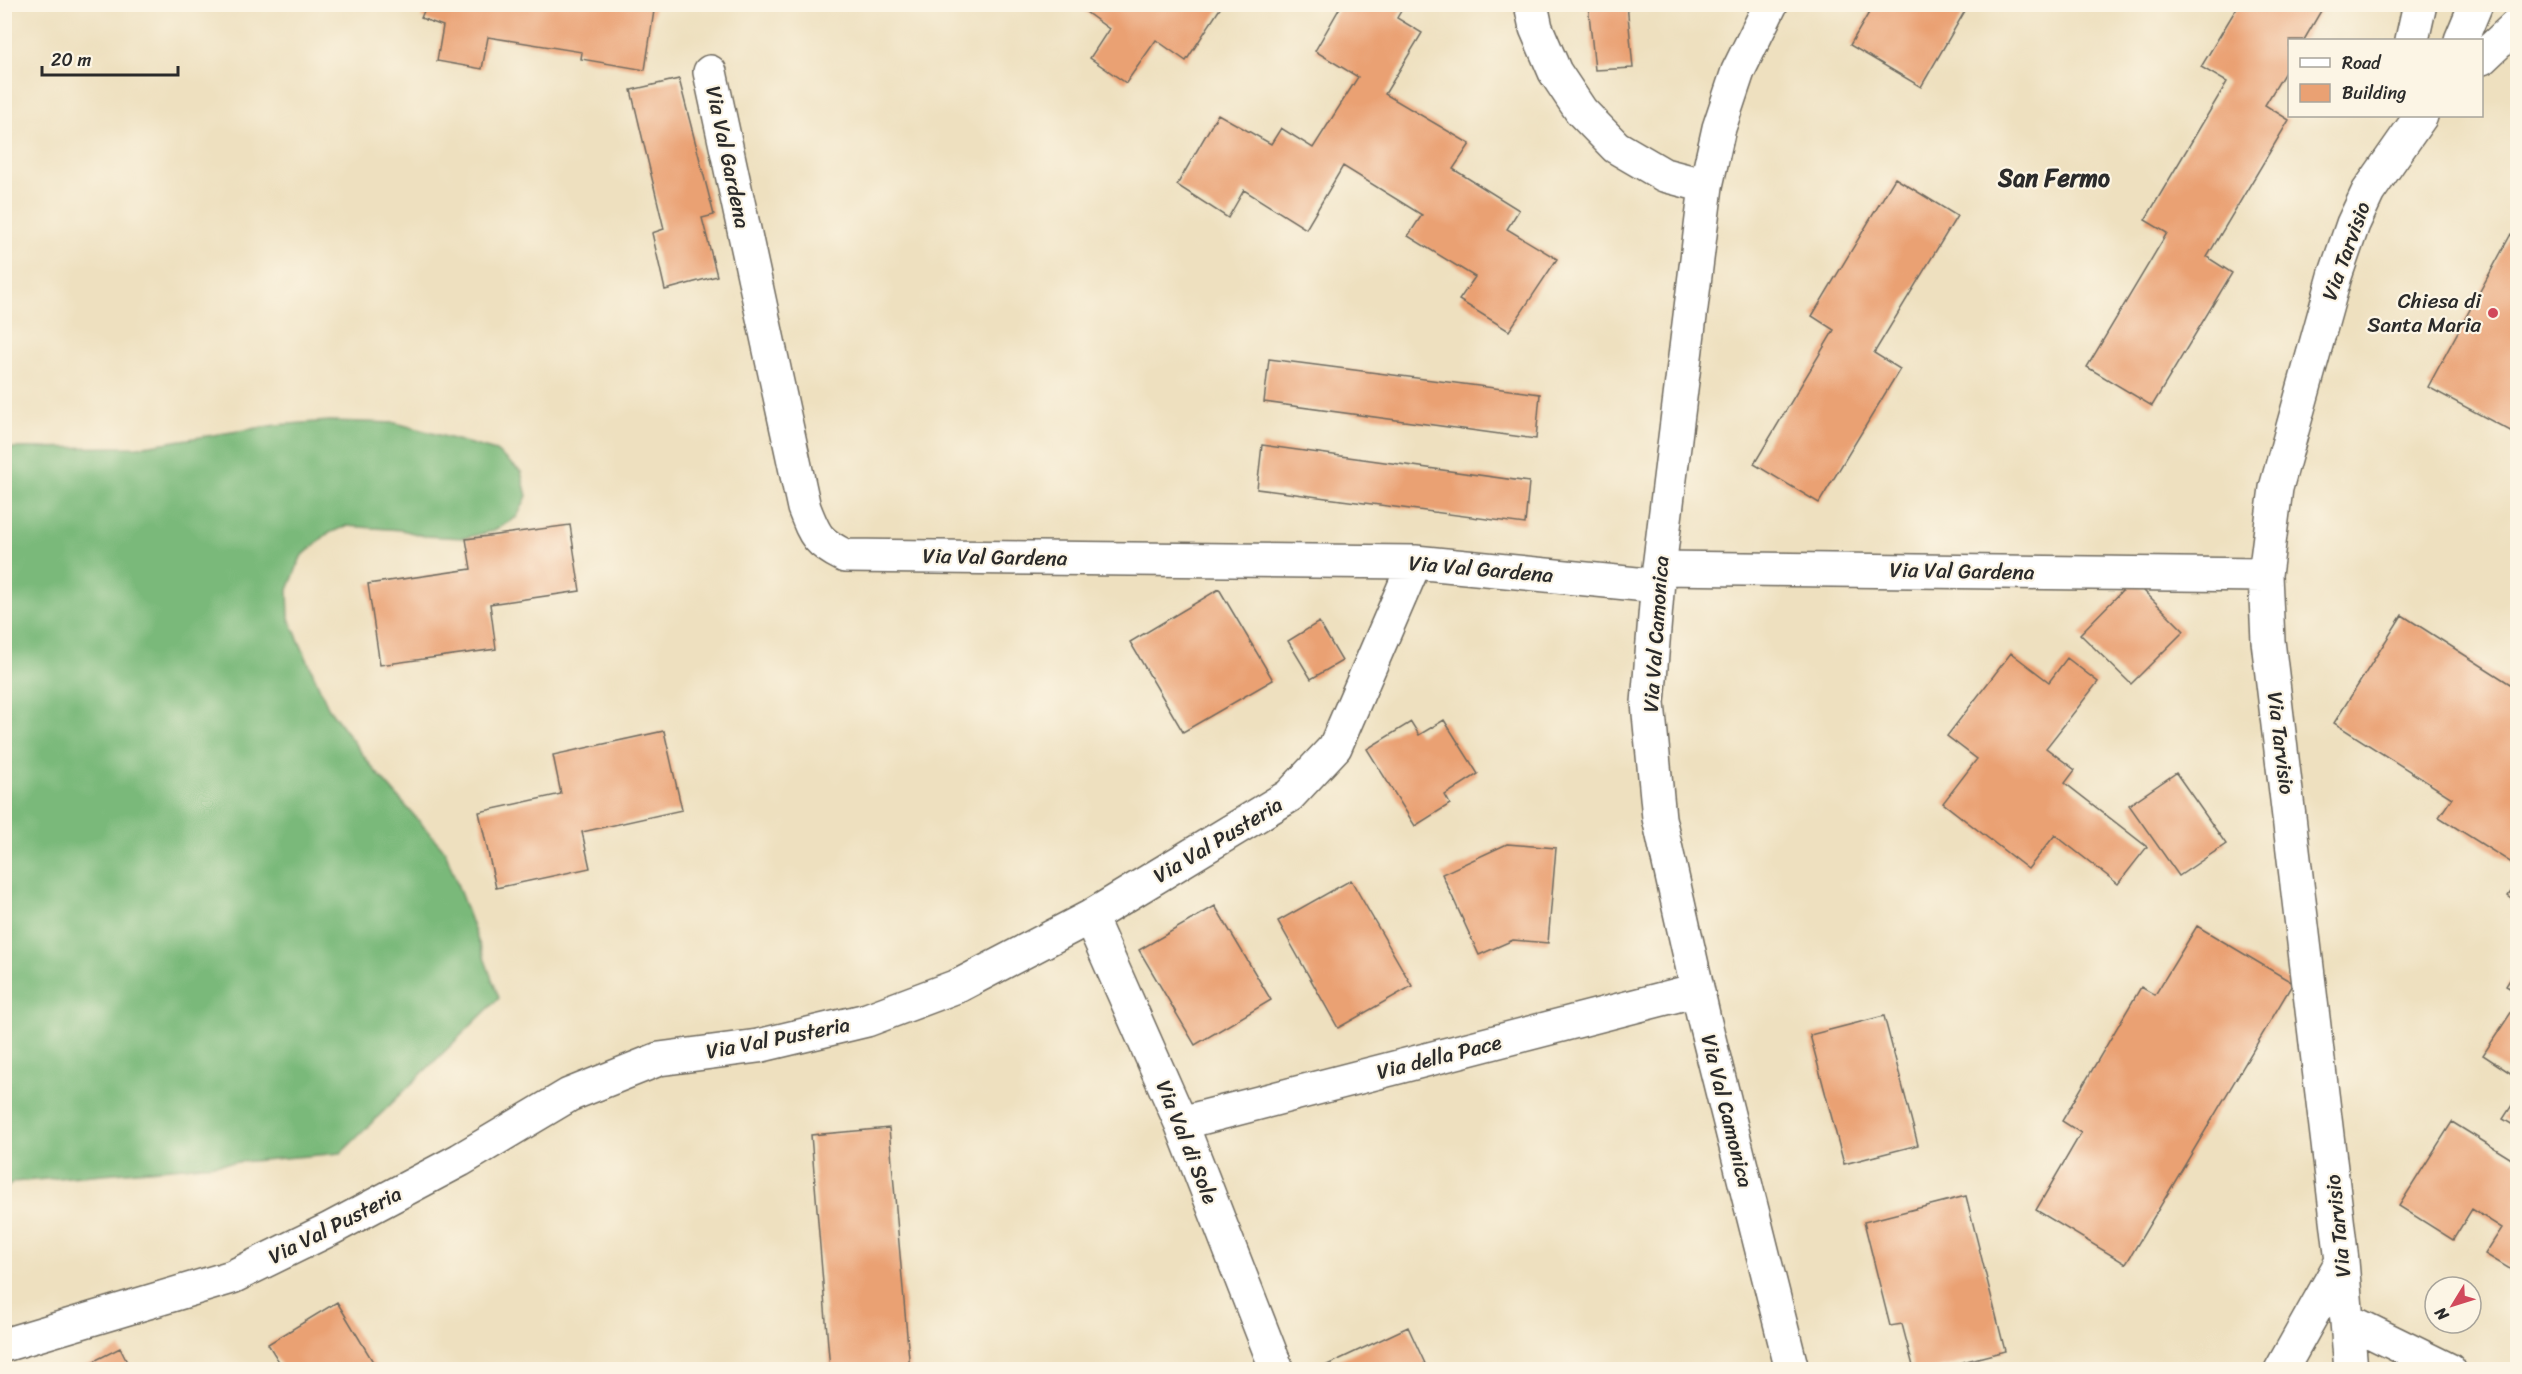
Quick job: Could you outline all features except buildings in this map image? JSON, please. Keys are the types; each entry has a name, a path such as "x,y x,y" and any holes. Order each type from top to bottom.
{"street":[{"path":"1531,4 1536,28 1555,72 1581,111 1616,147 1664,175 1706,186"},
{"name":"Via Val Camonica","path":"1771,4 1738,71 1719,128 1706,186 1658,577 1648,703 1659,818 1697,990 1792,1370"},
{"path":"2475,39 2476,4"},
{"path":"2512,4 2517,7"},
{"path":"2483,47 2517,24"},
{"name":"Via Val Gardena","path":"710,72 804,508 811,528 823,545 845,556 1415,562 1658,577 2265,575"},
{"name":"Via Tarvisio","path":"2376,181 2393,117"},
{"name":"Via Tarvisio","path":"2349,1369 2342,1261 2268,641 2265,575 2276,488 2335,276 2353,224 2376,181 2420,117"},
{"name":"Via Val Pusteria","path":"4,1345 232,1277 330,1229 450,1165 569,1095 659,1059 759,1046 867,1020 960,985 1090,918 1289,796 1335,747 1415,562"},
{"name":"Via Val di Sole","path":"1090,918 1181,1123 1276,1370"},
{"name":"Via della Pace","path":"1181,1123 1697,990"},
{"path":"2281,1370 2342,1261"},
{"path":"2347,1320 2449,1370"}],"green space":[{"path":"330,421 396,423 496,451 521,472 527,496 517,517 493,531 464,538 424,536 402,530 346,526 327,534 301,557 288,590 289,618 328,707 371,766 445,851 499,998 341,1153 13,1182 5,1190 5,448 138,447 276,425"}],"place":[{"name":"Chiesa di Santa Maria","path":"2493,313"}],"district":[{"name":"San Fermo","path":"2054,178"}]}
